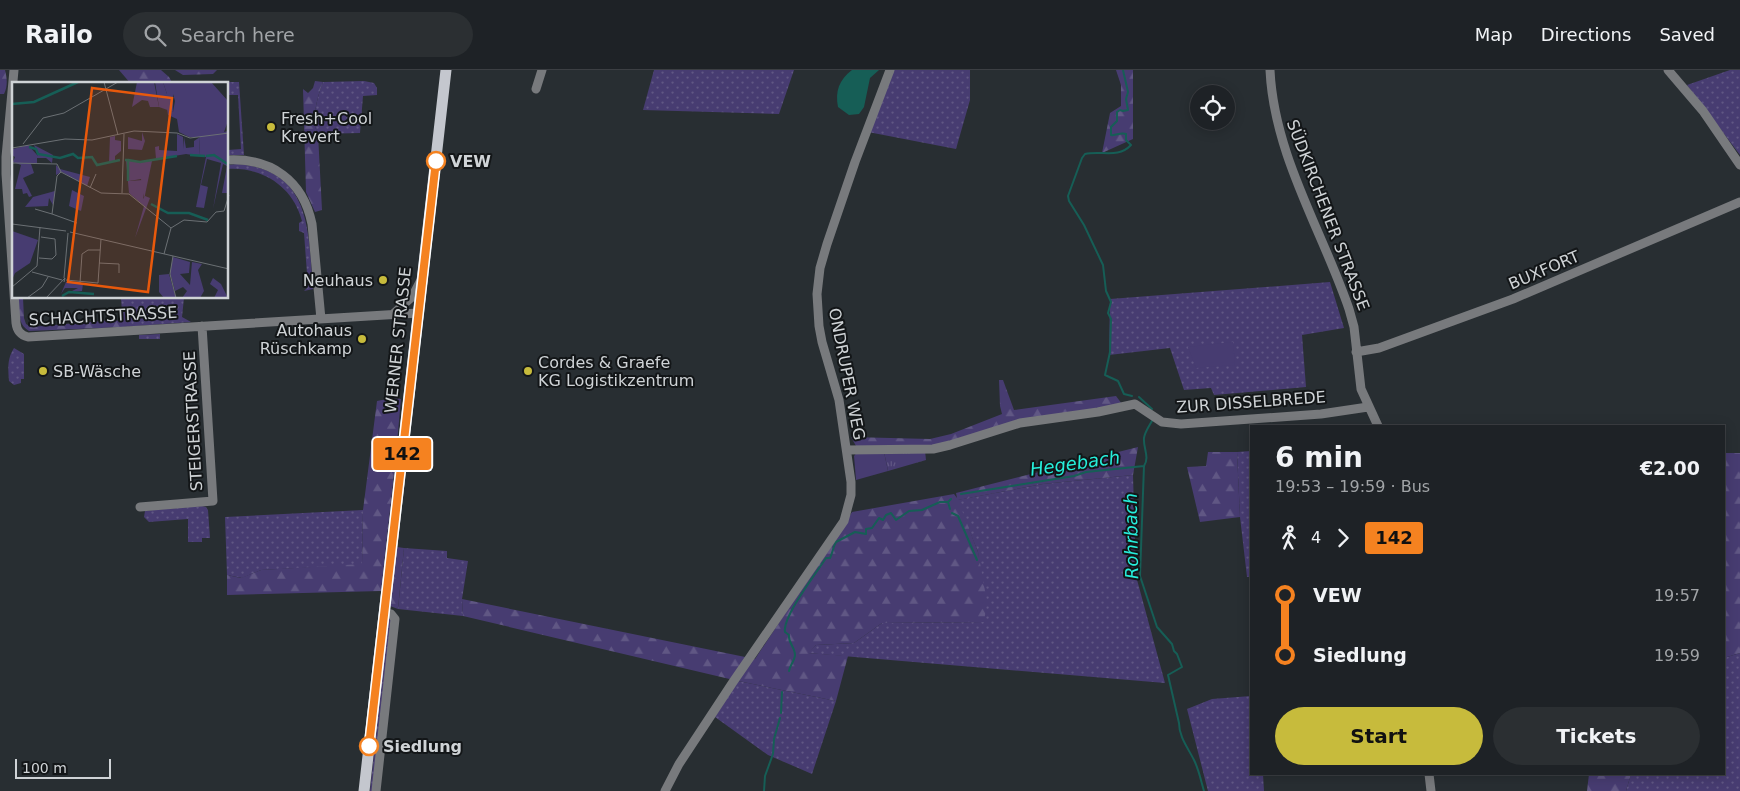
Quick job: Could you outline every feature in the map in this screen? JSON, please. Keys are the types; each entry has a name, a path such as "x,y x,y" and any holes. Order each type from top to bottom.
{"main road":[{"name":"WERNER STRASSE","path":"364,791 446,70"}],"street":[{"path":"536,89 542,70"},
{"name":"ONDRUPER WEG","path":"665,791 679,764 733,682 844,522 851,495 847,450 840,400 822,342 817,310 820,268 855,162 890,70"},
{"name":"SÜDKIRCHENER STRASSE","path":"1270,70 1271,92 1279,132 1349,309 1354,327 1359,382 1368,407 1377,425"},
{"path":"1668,70 1703,111 1740,165"},
{"name":"SCHACHTSTRASSE","path":"12,92 6,157 10,173 12,223"},
{"path":"229,160 247,160 269,166 288,178 301,193 310,213 312,224 321,319"},
{"name":"BUXFORT","path":"1356,352 1379,348 1513,300 1740,202"},
{"path":"393,314 412,296 421,278"},
{"name":"SCHACHTSTRASSE","path":"15,299 16,323 19,332 28,337 418,313"},
{"name":"STEIGERSTRASSE","path":"140,507 213,501 202,326"},
{"name":"ZUR DISSELBREDE","path":"847,450 933,449 1020,424 1098,412 1135,404 1162,422 1181,424 1321,414 1368,407"},
{"path":"376,791 395,619 391,614 384,613"},
{"path":"1429,775 1431,791"}],"green space":[{"path":"0,70 5,70 6,76 7,85 4,94 0,94"},
{"path":"119,70 161,70 172,82 129,82"},
{"path":"175,70 217,70 213,74 183,75"},
{"path":"654,70 794,70 779,114 643,110"},
{"path":"894,70 970,70 970,100 956,149 868,132"},
{"path":"1116,70 1133,70 1133,139 1102,153 1110,113 1121,106 1121,85"},
{"path":"1730,70 1740,70 1740,155 1687,85"},
{"path":"315,81 323,82 315,115 318,134 322,210 315,212 306,192 303,89 308,93 313,88"},
{"path":"364,81 374,83 377,88 377,95 363,96 360,133 318,134 315,115 323,82"},
{"path":"229,82 239,82 244,155 229,155 229,150 241,149 238,95 229,95"},
{"path":"237,164 262,169 280,178 293,191 307,226 313,289 304,291 308,287 304,233 299,231 299,223 302,221 298,209 291,198 284,189 264,175 253,171 229,169 229,165"},
{"path":"1330,282 1344,328 1302,335 1306,387 1214,395 1211,388 1184,390 1170,348 1109,355 1110,299"},
{"path":"19,299 23,299 24,318 26,324 31,327 114,320 124,322 123,327 29,331 22,325"},
{"path":"121,299 184,299 182,317 191,322 123,327"},
{"path":"160,334 160,339 139,339 139,335"},
{"path":"1233,342 1235,365 1196,368 1188,347"},
{"path":"14,348 24,354 24,379 21,379 21,383 14,385 9,381 8,368 10,356"},
{"path":"999,380 1003,380 1014,410 1116,396 1122,404 933,446 856,446 851,437 930,439 951,434 1002,414"},
{"path":"392,398 401,399 381,591 227,595 227,575 241,578 261,570 362,564 363,510 377,401"},
{"path":"1138,447 1133,475 1043,484 958,500 978,552 987,602 984,622 882,623 854,643 816,645 808,653 848,656 836,701 738,681 463,616 462,599 755,659 852,512 954,494 957,498 956,493"},
{"path":"858,451 884,452 888,471 856,480 854,456"},
{"path":"925,451 926,460 888,471 884,452"},
{"path":"1250,451 1250,577 1247,577 1240,517 1237,452"},
{"path":"1208,452 1237,452 1240,517 1200,522 1187,467 1206,466"},
{"path":"1725,453 1740,453 1740,653 1725,658"},
{"path":"1133,475 1136,576 1165,683 807,653 816,645 854,643 882,623 984,622 978,552 957,500 1043,484"},
{"path":"202,506 208,510 210,538 202,538 202,542 188,542 188,519 149,522 144,517 145,511"},
{"path":"363,510 362,565 261,570 242,578 227,575 225,517"},
{"path":"397,547 404,548 398,609 390,606"},
{"path":"404,548 447,551 447,558 468,561 462,599 463,616 398,609"},
{"path":"389,617 392,619 374,791 370,791"},
{"path":"1740,653 1740,791 1626,791 1631,775 1725,775 1725,658"},
{"path":"738,681 836,701 812,774 768,755 715,717"},
{"path":"1250,696 1250,775 1263,775 1264,791 1208,791 1187,709 1212,699"},
{"path":"1589,775 1631,775 1626,791 1587,791"}],"shaded area":[{"path":"852,70 879,70 870,78 864,107 859,114 849,115 838,107 837,96 841,82"}],"waterway":[{"name":"Hegebach","path":"1123,70 1128,92 1126,99 1128,110 1117,112 1117,121 1111,127 1111,135 1126,134 1126,140 1131,145 1121,152 1085,154 1068,196 1103,265 1106,291 1111,302 1108,313 1111,319 1110,352 1105,375 1118,381 1124,394 1132,396"},
{"path":"1139,397 1152,409"},
{"name":"Hegebach","path":"961,494 1074,476 1086,472 1144,466 1146,463 1144,438 1146,430 1153,419"},
{"name":"Rohrbach","path":"1144,466 1140,576 1157,627 1172,644 1182,667 1168,675 1180,733 1196,764 1204,791"},
{"path":"789,671 795,655 789,635 785,632 789,616 826,558 830,558 836,542 855,532 866,534 866,529 872,528 879,518 883,520 886,515 891,513 896,520 909,511 922,510 940,502 948,502 951,499"},
{"path":"948,502 950,509"},
{"path":"952,513 958,516 977,560"},
{"path":"781,713 782,692"},
{"name":"Hegebach","path":"764,791 765,776 773,754 774,739 780,718"}],"bus line":[{"name":"142","path":"369,746 421,278 436,161"}],"place":[{"name":"Fresh+Cool Krevert","path":"271,127"},
{"name":"VEW","path":"436,161"},
{"name":"Neuhaus","path":"383,280"},
{"name":"Autohaus Rüschkamp","path":"362,339"},
{"name":"SB-Wäsche","path":"43,371"},
{"name":"Cordes & Graefe KG Logistikzentrum","path":"528,371"},
{"name":"Siedlung","path":"369,746"}]}
